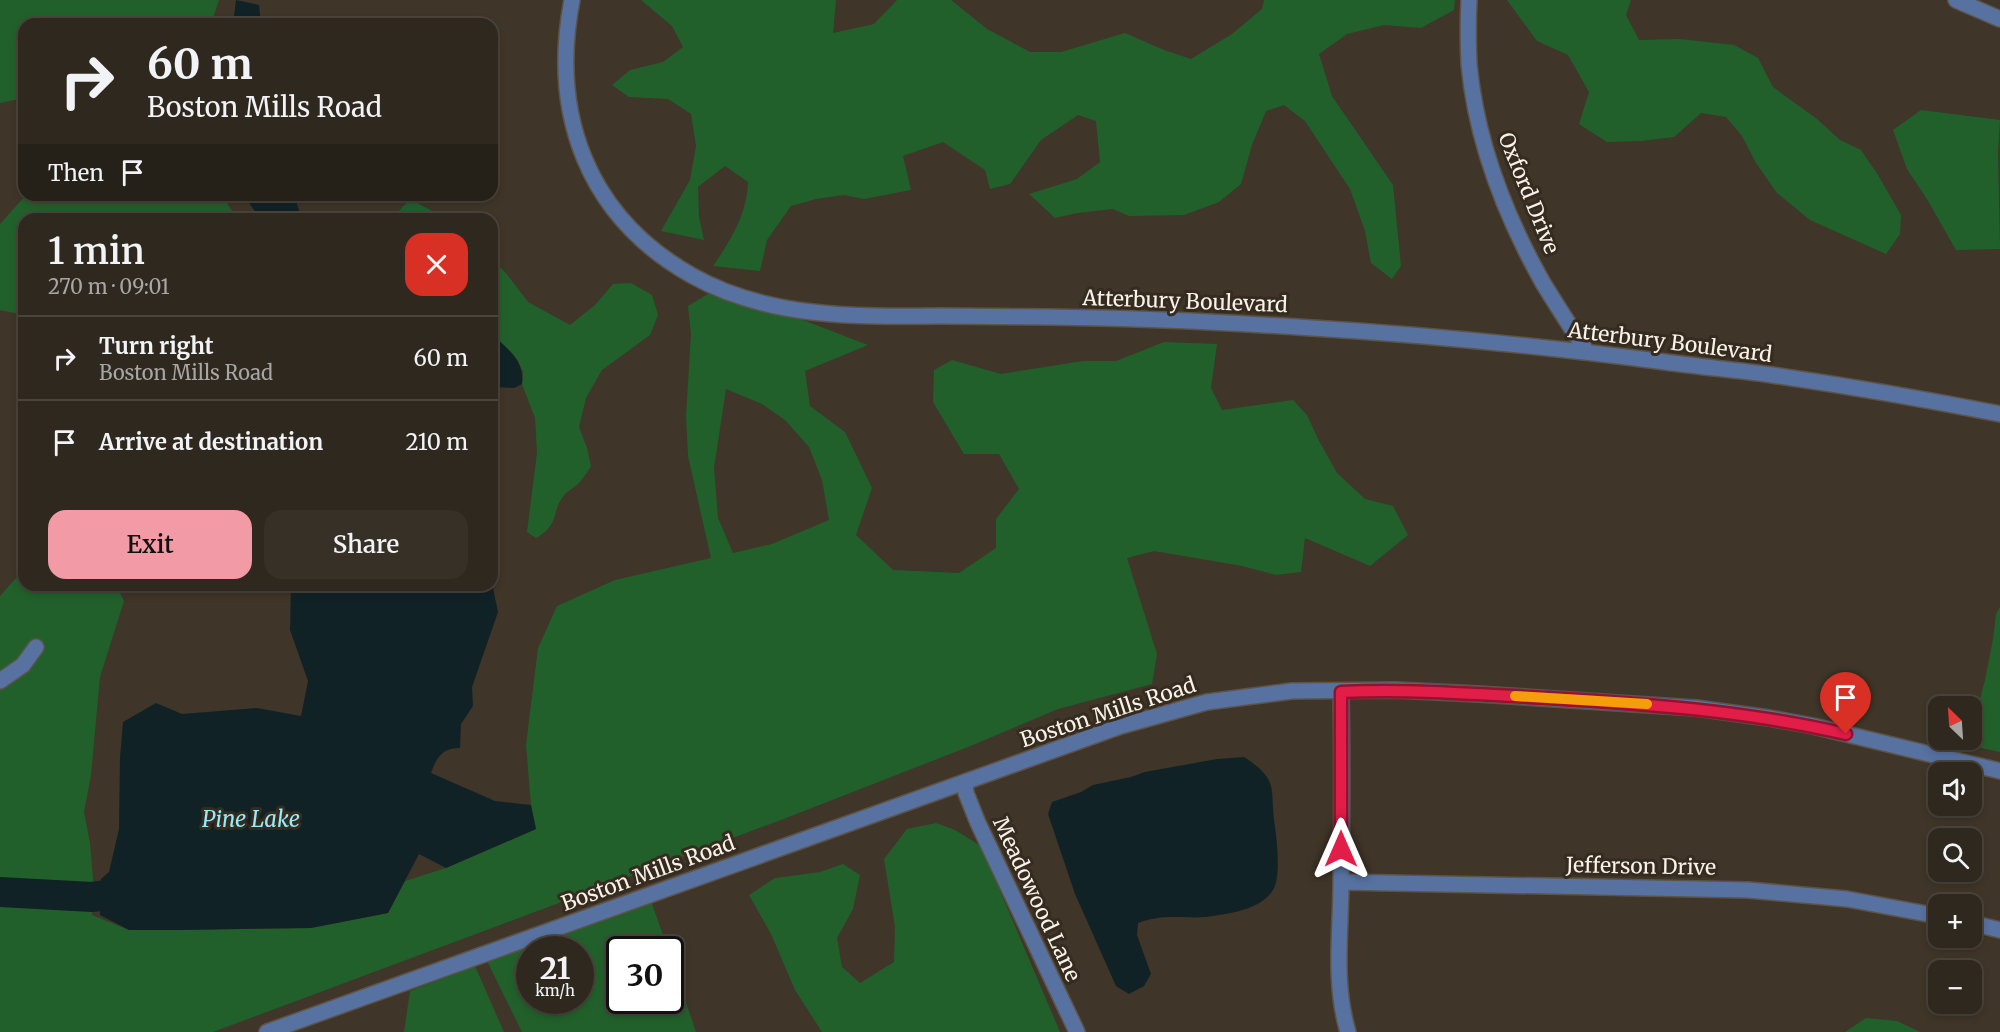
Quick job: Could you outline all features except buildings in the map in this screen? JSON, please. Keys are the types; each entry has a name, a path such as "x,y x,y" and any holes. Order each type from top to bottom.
{"street":[{"name":"Atterbury Boulevard","path":"572,0 567,29 565,66 568,102 575,135 589,169 605,196 630,228 661,255 701,280 759,303 793,310 878,317 1076,318 1287,326 1455,339 1587,352 1770,375 2000,414"},
{"name":"Oxford Drive","path":"1469,0 1469,64 1488,155 1509,210 1543,282 1587,352"},
{"path":"1956,0 2000,19"},
{"path":"0,681 23,665 36,647"},
{"name":"Boston Mills Road","path":"267,1032 1121,726 1187,706 1248,696 1292,691 1419,691 1696,708 1813,726 2000,771"},
{"path":"1341,692 1339,976 1340,999 1348,1032"},
{"name":"Meadowood Lane","path":"965,782 966,793 978,823 1077,1032"},
{"name":"Jefferson Drive","path":"1341,882 1748,890 1847,899 1928,914"},
{"path":"1982,926 2000,930"}],"green space":[{"path":"0,0 219,0 213,18 18,18 18,99 0,103"},
{"path":"641,0 836,0 833,33 874,24 897,0 951,0 987,29 1030,52 1061,52 1125,33 1191,59 1232,34 1262,9 1264,0 1455,0 1454,10 1421,28 1384,25 1347,34 1319,54 1332,96 1393,185 1401,266 1392,279 1371,263 1365,231 1350,189 1305,121 1284,105 1266,111 1252,145 1241,184 1219,202 1184,215 1129,216 1113,209 1055,218 1029,194 1077,179 1100,162 1096,121 1078,115 1041,140 1010,184 990,189 985,170 943,142 903,156 911,190 864,199 844,195 791,206 767,240 760,271 713,266 737,226 745,205 748,182 725,166 698,187 699,217 704,240 661,231 690,180 696,146 691,114 668,99 629,97 612,85 630,70 663,62 683,47 672,26"},
{"path":"1507,0 1631,0 1626,15 1639,40 1680,39 1734,45 1758,58 1773,87 1817,119 1840,140 1861,150 1901,215 1900,234 1886,254 1810,220 1777,193 1756,163 1742,136 1726,117 1701,113 1674,137 1607,142 1579,124 1589,92 1568,55 1537,41"},
{"path":"1921,110 2000,120 1998,152 2000,249 1956,250 1907,169 1893,130"},
{"path":"21,201 226,201 233,213 18,213 18,314 0,310 0,224"},
{"path":"408,201 414,201 436,213 400,213"},
{"path":"498,265 528,302 570,325 595,305 613,284 631,283 652,295 658,315 650,335 602,370 586,398 579,427 591,466 580,482 560,500 549,528 536,538 527,532 537,453 535,418 522,384 523,372 518,361 498,340"},
{"path":"708,294 790,315 868,345 805,371 810,406 845,432 872,488 856,535 893,570 959,573 996,548 996,519 1019,489 999,454 964,454 933,402 934,370 952,360 1001,374 1083,361 1116,361 1164,342 1217,344 1211,388 1222,410 1293,400 1307,415 1337,473 1365,499 1393,506 1408,535 1370,566 1305,538 1301,572 1276,575 1242,566 1154,551 1127,558 1157,654 1152,684 1058,709 781,820 213,1032 0,1032 0,596 18,576 18,591 119,591 124,601 100,677 91,775 84,812 90,843 93,879 92,915 129,930 180,930 311,928 388,913 405,881 446,868 536,829 531,805 526,745 538,648 557,606 615,580 711,558 688,456 686,416 691,334 688,306","holes":["726,389 762,404 785,420 809,447 822,480 829,520 772,544 733,553 718,518 714,468"]},
{"path":"2000,607 2000,752 1982,748 1981,696 1996,614"},
{"path":"936,823 955,830 981,846 1060,1032 822,1032 795,990 771,934 749,895 775,878 820,872 843,864 860,875 853,909 837,938 842,967 860,983 894,962 895,927 884,859 907,829"},
{"path":"651,901 663,936 606,936 606,1014 684,1014 684,996 696,1032 522,1032 487,961 516,950 516,1014 594,1014 594,936 555,936"},
{"path":"475,966 504,1032 404,1032 410,991"},
{"path":"1866,1018 1897,1021 1920,1032 1845,1032"}],"water":[{"path":"236,0 259,5 260,18 234,18"},
{"path":"248,201 296,201 300,213 256,213"},
{"path":"498,340 510,351 521,369 522,384 514,388 498,387"},
{"name":"Pine Lake","path":"291,591 494,591 498,612 472,687 473,706 461,724 460,748 444,752 431,773 495,801 531,805 536,829 446,868 419,854 388,913 311,928 180,930 129,930 100,915 101,879 109,872 119,829 123,722 156,703 182,714 257,708 301,716 308,681 290,630"},
{"path":"1244,757 1264,773 1271,787 1278,859 1277,877 1273,890 1261,902 1243,910 1206,917 1156,918 1138,923 1137,935 1151,974 1144,986 1129,994 1116,986 1075,894 1048,814 1052,802 1081,792 1093,785 1145,772 1217,759"}],"waterway":[{"path":"0,892 92,897 140,891"}],"slow traffic":[{"path":"1515,696 1647,704"}],"route":[{"path":"1341,849 1341,692 1396,690 1696,708 1769,718 1846,734"}]}
